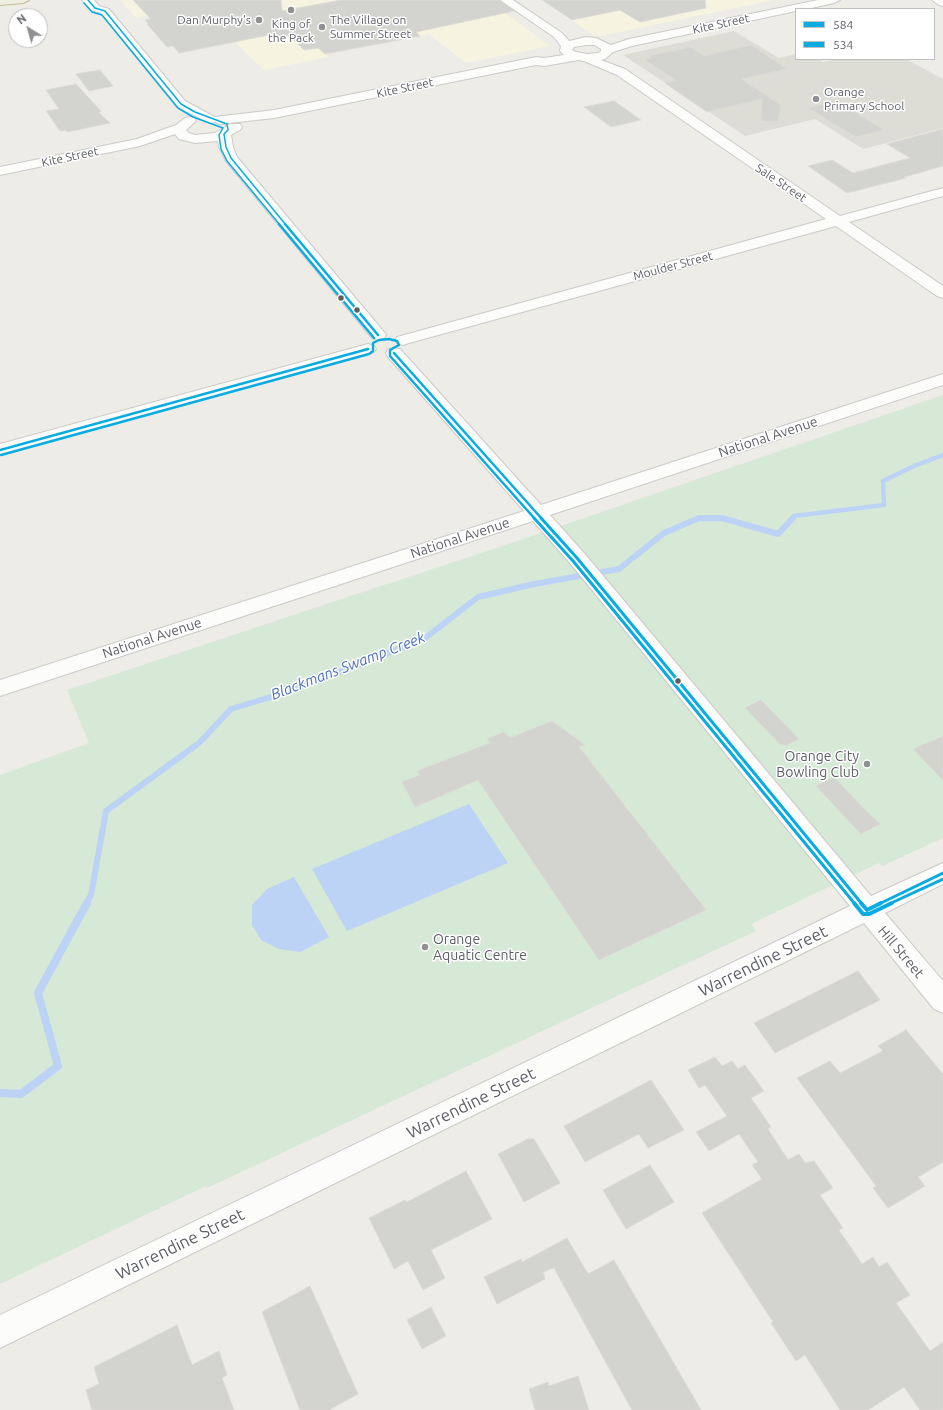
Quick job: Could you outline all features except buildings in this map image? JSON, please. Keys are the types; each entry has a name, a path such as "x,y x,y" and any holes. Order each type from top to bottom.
{"highway":[{"path":"0,2 23,0"}],"street":[{"path":"88,0 95,8 104,5 181,104 189,132 231,158"},
{"path":"506,0 558,36 566,47"},
{"path":"524,0 568,33 592,42"},
{"name":"Kite Street","path":"536,61 537,58 575,42 624,39 813,0"},
{"name":"Kite Street","path":"796,8 834,0"},
{"path":"938,0 943,3"},
{"name":"Kite Street","path":"220,126 536,61 544,62 607,52 629,43 795,8"},
{"name":"Sale Street","path":"592,42 605,46 607,52 621,72"},
{"name":"Sale Street","path":"566,47 568,53 621,72 943,293"},
{"path":"181,104 220,126 231,158 378,335"},
{"path":"189,132 196,120 220,126"},
{"path":"189,132 214,138 220,126"},
{"name":"Kite Street","path":"0,172 189,132"},
{"name":"Moulder Street","path":"398,347 836,221 943,192"},
{"path":"0,450 368,349 376,354 398,347 395,335 378,335 369,340 366,346 368,349"},
{"name":"Hill Street","path":"398,347 612,600 943,1002"},
{"name":"National Avenue","path":"0,688 943,379"},
{"name":"Warrendine Street","path":"0,1332 943,873"}],"shaded area":[{"path":"120,0 487,0 550,46 466,63 429,34 326,54 328,57 264,70 199,7 136,18"},
{"path":"541,0 774,0 595,36"},
{"name":"Orange Primary School","path":"734,31 779,58 795,54 795,60 820,60 823,62 832,60 908,60 943,79 943,128 863,149 815,119 745,136 623,55"}],"green space":[{"path":"943,395 943,838 882,866 879,863 751,924 756,931 207,1188 206,1186 0,1284 0,775 89,743 67,690 520,540"}],"water":[{"path":"469,804 508,863 347,931 312,869"},
{"path":"294,877 329,937 300,952 279,949 261,940 252,925 252,905 267,889"}],"waterway":[{"name":"Blackmans Swamp Creek","path":"792,519 794,516 884,505 883,481 914,466 943,455"},
{"name":"Blackmans Swamp Creek","path":"86,904 91,895 106,811 199,743 231,709 294,690 424,639 478,597 534,584 619,569 664,533 699,518 722,518 778,534 793,518"},
{"name":"Blackmans Swamp Creek","path":"698,519 724,519"},
{"name":"Blackmans Swamp Creek","path":"0,1093 21,1094 58,1066 38,993 87,903"}],"transit line":[{"name":"584","path":"88,0 95,8 105,11 181,104 195,112 227,124 228,130 224,134 226,147 231,158 378,335"},
{"name":"534","path":"84,3 92,12 102,15 178,108 193,117 223,128 219,135 221,149 227,161 374,338"},
{"name":"534","path":"1,455 369,354 373,351 373,343 379,340 389,339 397,341 399,345 390,350 390,356 573,561 863,914 869,914 943,879"},
{"name":"584","path":"0,450 368,349"},
{"name":"584","path":"394,353 577,558 867,910 943,873"}],"place":[{"name":"King of the Pack","path":"291,10"},
{"name":"Dan Murphy's","path":"259,20"},
{"name":"The Village on Summer Street","path":"322,27"},
{"name":"Orange Primary School","path":"816,99"},
{"name":"Orange City Bowling Club","path":"867,764"},
{"name":"Orange Aquatic Centre","path":"425,947"}]}
